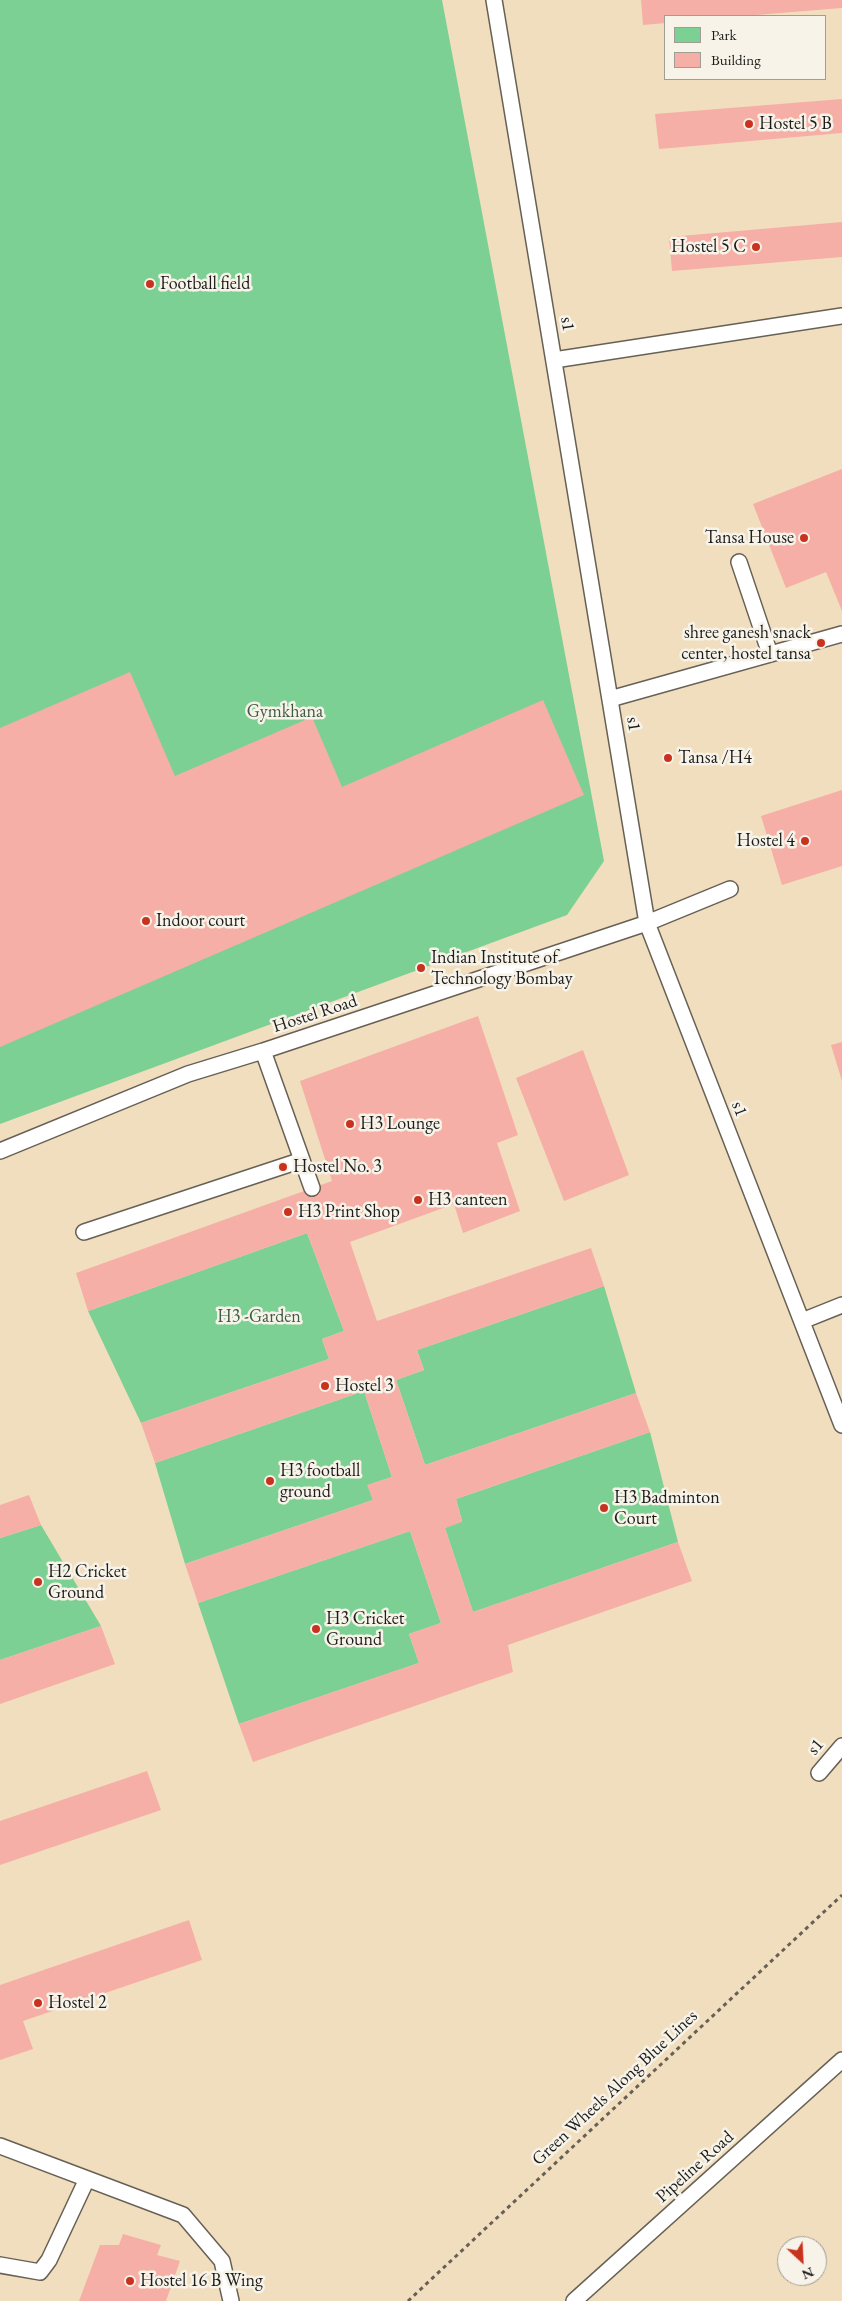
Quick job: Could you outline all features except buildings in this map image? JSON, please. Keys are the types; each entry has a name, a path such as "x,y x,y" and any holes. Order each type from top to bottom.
{"lane":[{"name":"s1","path":"494,0 647,923 842,1425"},
{"path":"554,360 842,316"},
{"path":"740,562 770,654"},
{"path":"610,699 842,634"},
{"name":"Hostel Road","path":"0,1151 188,1074 263,1051 647,923 730,889"},
{"path":"263,1051 312,1188"},
{"path":"84,1232 302,1160"},
{"path":"802,1321 842,1305"},
{"name":"s1","path":"819,1773 842,1746"},
{"name":"Pipeline Road","path":"574,2301 842,2060"},
{"path":"0,2146 183,2215 222,2260 231,2301"},
{"path":"0,2265 40,2272 49,2260 87,2179"}],"path":[{"name":"Green Wheels Along Blue Lines","path":"408,2301 842,1895"}],"green space":[{"name":"Gymkhana","path":"0,0 442,0 604,861 567,915 0,1124"},
{"name":"H3 -Garden","path":"307,1233 344,1331 322,1339 329,1359 141,1423 88,1311"},
{"path":"604,1286 636,1393 425,1465 396,1380 424,1370 417,1350"},
{"name":"H3 football ground","path":"364,1391 392,1477 368,1485 373,1500 185,1564 155,1463"},
{"path":"650,1432 678,1542 473,1612 445,1528 462,1521 456,1499"},
{"name":"H2 Cricket Ground","path":"41,1525 101,1626 0,1660 0,1538"},
{"name":"H3 Cricket Ground","path":"410,1531 441,1623 409,1634 419,1663 239,1724 198,1603"}],"place":[{"name":"Hostel 5 B","path":"749,124"},
{"name":"Hostel 5 C","path":"756,247"},
{"name":"Football field","path":"150,284"},
{"name":"Tansa House","path":"804,538"},
{"name":"shree ganesh snack center, hostel tansa","path":"821,643"},
{"name":"Tansa /H4","path":"668,758"},
{"name":"Hostel 4","path":"805,841"},
{"name":"Indoor court","path":"146,921"},
{"name":"Indian Institute of Technology Bombay","path":"421,968"},
{"name":"H3 Lounge","path":"350,1124"},
{"name":"Hostel No. 3","path":"283,1167"},
{"name":"H3 canteen","path":"418,1200"},
{"name":"H3 Print Shop","path":"288,1212"},
{"name":"Hostel 3","path":"325,1386"},
{"name":"H3 football ground","path":"270,1481"},
{"name":"H3 Badminton Court","path":"604,1508"},
{"name":"H2 Cricket Ground","path":"38,1582"},
{"name":"H3 Cricket Ground","path":"316,1629"},
{"name":"Hostel 2","path":"38,2003"},
{"name":"Hostel 16 B Wing","path":"130,2281"}]}
